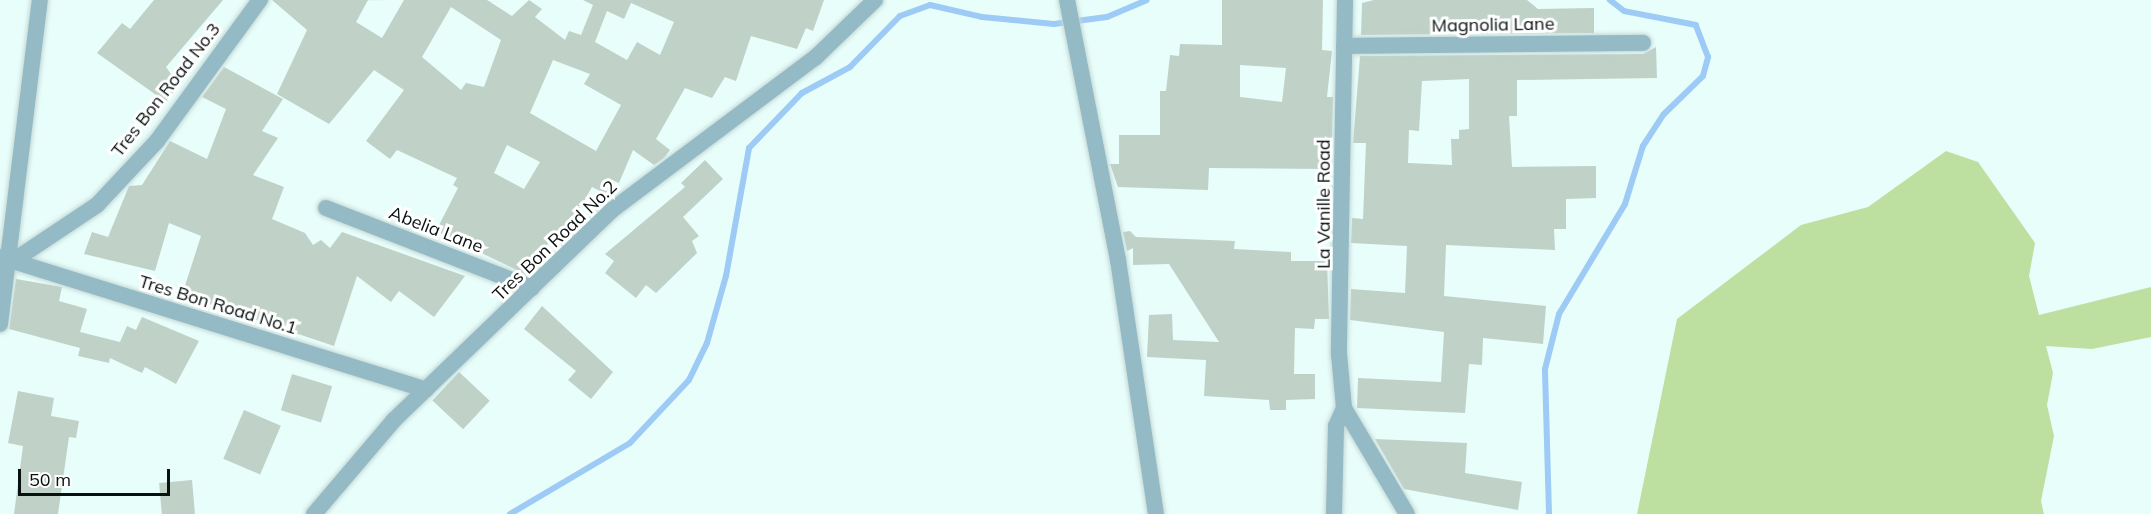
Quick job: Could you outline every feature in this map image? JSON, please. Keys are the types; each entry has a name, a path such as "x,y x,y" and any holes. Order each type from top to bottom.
{"street":[{"path":"0,324 5,260 40,0"},
{"name":"Tres Bon Road No.3","path":"5,260 97,205 157,141 260,0"},
{"name":"Tres Bon Road No.2","path":"314,514 426,390 612,210 816,57 875,0"},
{"path":"1067,0 1118,260 1156,514"},
{"name":"La Vanille Road","path":"1345,0 1339,354 1344,408 1407,514"},
{"name":"Magnolia Lane","path":"1344,46 1643,43"},
{"name":"Abelia Lane","path":"326,208 532,288"},
{"name":"Tres Bon Road No.1","path":"5,260 426,390"},
{"name":"La Vanille Road","path":"1334,514 1336,426 1344,408"}],"green space":[{"path":"1946,151 1978,162 2035,243 2029,276 2039,315 2151,287 2151,337 2092,349 2046,346 2053,373 2047,405 2054,436 2041,501 2044,514 1637,514 1677,319 1801,225 1868,207"}],"building":[{"path":"154,0 223,0 166,67 179,85 166,102 97,53 122,23 130,29"},
{"path":"272,0 368,0 356,22 382,38 404,0 487,0 512,16 529,0 542,9 535,17 565,40 569,31 581,35 593,5 583,0 824,0 813,31 806,28 797,49 751,36 736,81 725,77 712,98 685,88 656,139 670,150 664,158 654,165 633,150 619,183 612,180 606,194 592,187 572,222 579,227 564,242 553,235 529,276 436,231 458,188 453,185 457,178 397,150 390,159 366,141 404,90 374,70 329,124 277,94 307,30","holes":["631,3 674,22 660,55 637,42 627,60 595,42 607,11 624,19","451,7 501,40 484,87 466,83 461,90 422,57","553,60 590,74 584,84 621,105 596,151 530,113","507,145 540,162 524,189 494,173"]},
{"path":"1222,0 1323,0 1322,50 1332,51 1327,97 1333,97 1332,141 1325,136 1324,169 1209,168 1208,190 1118,187 1110,164 1119,164 1119,135 1160,135 1160,91 1166,91 1170,55 1179,56 1180,44 1222,45","holes":["1240,65 1286,68 1282,102 1240,97"]},
{"path":"1374,0 1527,0 1538,9 1594,8 1594,33 1361,35 1362,3"},
{"path":"1656,47 1657,78 1517,80 1517,116 1509,116 1512,167 1596,166 1596,198 1566,199 1566,229 1554,229 1555,250 1446,245 1444,296 1546,306 1543,344 1483,338 1482,365 1469,364 1465,413 1357,408 1358,378 1441,382 1444,332 1350,320 1351,289 1405,293 1407,246 1351,243 1352,218 1363,219 1366,143 1353,143 1360,56 1643,54","holes":["1469,79 1469,129 1459,130 1459,139 1451,139 1452,165 1408,163 1409,130 1419,131 1422,81"]},
{"path":"224,67 283,99 262,131 278,138 253,175 284,187 272,219 305,233 313,245 321,240 330,248 342,232 465,276 434,317 399,291 391,302 357,276 334,346 182,295 201,236 169,223 155,271 84,254 92,232 108,237 129,186 142,185 170,141 207,159 226,109 202,97"},
{"path":"705,160 723,179 683,217 699,236 692,241 697,253 656,293 646,285 636,298 605,273 614,261 605,254 685,187 681,183"},
{"path":"1130,231 1136,237 1235,241 1234,249 1291,252 1291,261 1327,261 1329,319 1315,319 1314,329 1295,328 1294,374 1315,374 1315,399 1286,400 1286,410 1270,410 1269,400 1204,396 1206,360 1147,357 1149,315 1172,314 1173,340 1219,342 1169,264 1133,265 1133,248 1127,251 1123,232"},
{"path":"16,279 62,287 59,301 87,309 80,332 120,342 127,326 136,330 142,317 199,341 176,384 145,367 142,373 110,358 109,363 78,356 80,348 9,329"},
{"path":"542,306 613,372 591,399 568,380 576,371 524,329"},
{"path":"459,372 490,401 463,429 432,401"},
{"path":"292,374 332,386 321,423 281,410"},
{"path":"18,391 54,398 51,416 79,421 76,438 69,437 58,514 14,514 23,446 8,443"},
{"path":"244,410 281,426 260,474 223,459"},
{"path":"1375,439 1467,443 1465,473 1522,482 1518,510 1404,489"},
{"path":"192,480 195,514 162,514 159,483"}],"waterway":[{"path":"510,514 630,443 689,380 707,343 726,276 749,148 802,93 850,67 900,16 930,5 982,17 1054,24 1107,17 1147,0"},
{"path":"1549,514 1545,369 1559,314 1625,204 1643,146 1664,114 1703,76 1708,57 1696,25 1624,11 1610,0"}]}
